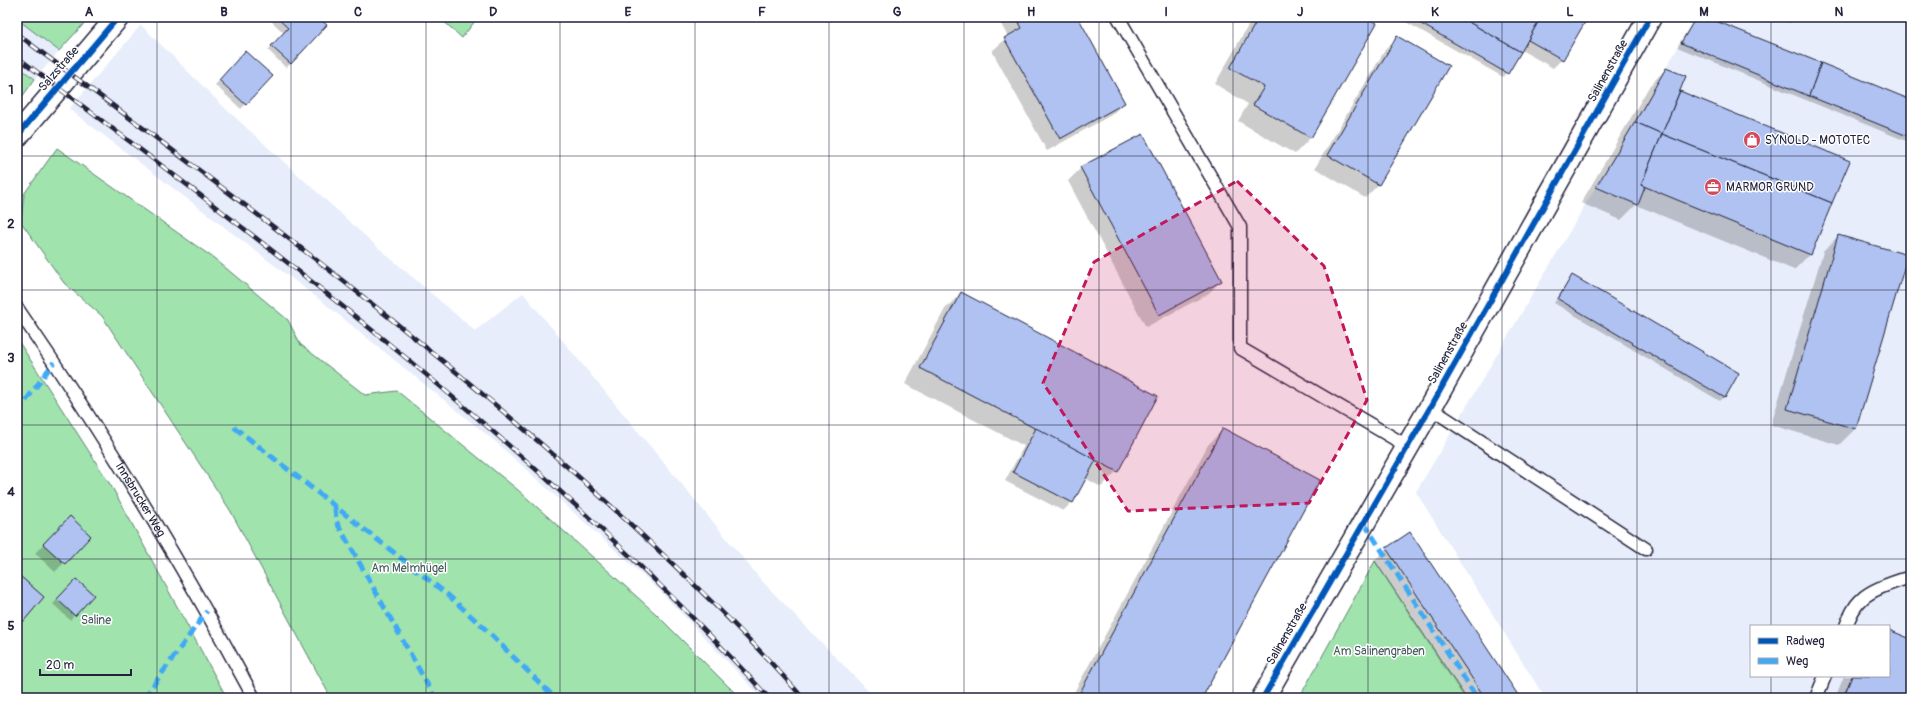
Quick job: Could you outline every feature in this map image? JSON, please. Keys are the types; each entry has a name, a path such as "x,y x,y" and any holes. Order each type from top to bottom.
{"street":[{"name":"Salzstraße","path":"17,136 118,17"},
{"name":"Salinenstraße","path":"1263,698 1430,408 1650,17"}],"lane":[{"path":"1118,17 1240,227 1240,348 1407,446"},
{"name":"Innsbrucker Weg","path":"17,308 54,362 132,486 207,611 254,698"},
{"path":"1430,408 1646,549"},
{"path":"1846,625 1852,612 1863,598 1883,587 1911,577"},
{"path":"1816,698 1825,677"}],"highlighted area":[{"path":"1237,181 1324,266 1367,400 1309,503 1128,511 1043,383 1094,262"}],"shaded area":[{"path":"1696,17 1911,17 1911,698 1545,698 1416,492"},
{"path":"17,19 59,51 35,79 17,66"},
{"path":"141,25 227,110 374,244 475,331 523,293 762,581 875,698 762,698 658,589 497,443 324,303 69,109"}],"green space":[{"path":"17,17 90,17 59,51 17,19"},
{"path":"439,17 478,17 462,38"},
{"path":"17,66 35,79 17,104"},
{"name":"Am Melmhügel","path":"57,148 215,259 288,320 300,344 365,395 397,391 518,490 655,613 740,698 331,698 230,510 102,316 64,283 21,222 24,194"},
{"name":"Saline","path":"17,339 113,489 227,698 17,698"},
{"name":"Am Salinengraben","path":"1375,561 1466,698 1299,698"}],"building":[{"path":"276,17 318,17 327,25 291,64 271,46 288,28"},
{"path":"1016,17 1078,17 1125,103 1060,139 1004,38 1022,28"},
{"path":"1259,17 1366,17 1377,23 1311,138 1253,105 1264,87 1230,68"},
{"path":"1409,17 1460,17 1521,52 1508,74"},
{"path":"1460,17 1541,17 1521,52"},
{"path":"1541,17 1588,17 1563,60 1528,40"},
{"path":"1696,17 1706,17 1821,63 1809,96 1681,43"},
{"path":"1397,36 1449,66 1379,185 1327,155"},
{"path":"245,51 273,76 246,105 219,80"},
{"path":"1821,63 1911,100 1910,137 1809,96"},
{"path":"1666,68 1686,76 1662,134 1635,122"},
{"path":"1680,91 1850,161 1832,203 1662,134"},
{"path":"1635,122 1662,134 1641,185 1645,187 1638,205 1596,187"},
{"path":"1143,134 1222,281 1159,315 1080,167"},
{"path":"1662,134 1832,203 1811,255 1641,185"},
{"path":"1838,235 1908,255 1856,429 1787,409"},
{"path":"1572,275 1739,373 1725,398 1558,299"},
{"path":"961,292 1158,396 1118,472 920,368"},
{"path":"1036,428 1096,460 1073,503 1013,472"},
{"path":"1223,428 1320,480 1202,698 1077,698"},
{"path":"70,516 91,536 65,564 43,544"},
{"path":"1410,532 1520,698 1485,698 1386,548"},
{"path":"20,576 44,597 23,622 17,617 17,580"},
{"path":"76,579 94,595 75,616 57,599"},
{"path":"1890,630 1911,639 1911,698 1843,698 1852,677 1890,677"}],"railway":[{"path":"17,34 236,198 380,310 521,427 590,487 673,563 726,616 803,698"},
{"path":"17,57 215,206 312,282 503,440 595,523 683,608 769,698"}],"marked path":[{"path":"17,413 54,362"},
{"path":"234,427 448,595 483,627 555,698"},
{"path":"335,507 336,521 435,698"},
{"path":"1364,523 1477,698"},
{"path":"144,698 207,611"}],"cycle path":[{"path":"17,136 118,17"},
{"path":"1263,698 1430,408 1650,17"}],"place":[{"name":"SYNOLD - MOTOTEC","path":"1752,140"},
{"name":"MARMOR GRUND","path":"1713,187"}]}
